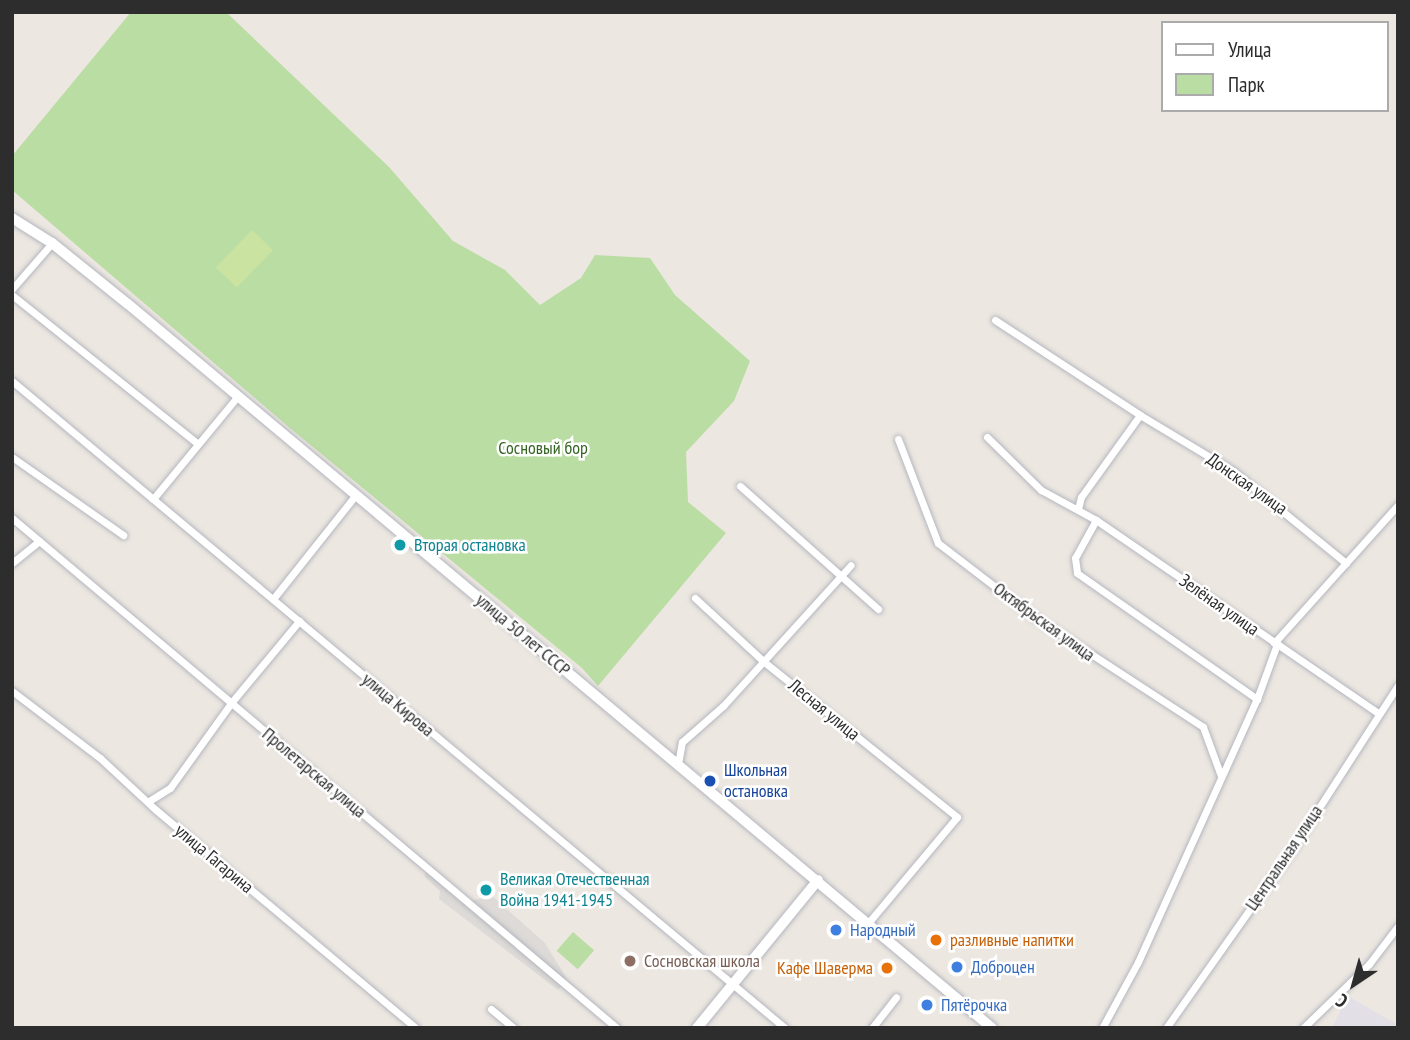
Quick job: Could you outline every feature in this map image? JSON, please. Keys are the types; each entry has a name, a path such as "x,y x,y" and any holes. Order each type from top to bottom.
{"street":[{"name":"улица 50 лет СССР","path":"12,218 52,243 238,396 992,1028"},
{"path":"12,289 52,243"},
{"path":"12,295 198,444"},
{"name":"Донская улица","path":"995,320 1140,415 1233,471 1346,563"},
{"name":"улица Кирова","path":"12,381 785,1028"},
{"path":"153,499 238,396"},
{"path":"1078,509 1081,497 1140,415"},
{"name":"Зелёная улица","path":"987,437 1041,490 1096,520 1378,713"},
{"name":"Октябрьская улица","path":"898,439 938,543 1033,617 1203,727 1221,776"},
{"path":"12,457 123,535"},
{"path":"740,486 839,578 878,609"},
{"path":"273,599 355,496"},
{"path":"1102,1028 1138,961 1257,699 1276,643 1398,505"},
{"name":"Пролетарская улица","path":"12,518 617,1028"},
{"path":"1096,520 1075,558 1077,573 1257,699"},
{"path":"13,562 40,541"},
{"path":"678,764 682,742 763,661 851,565"},
{"name":"Лесная улица","path":"695,598 763,661 957,817 868,923"},
{"path":"149,801 170,788 231,703 299,621"},
{"name":"Центральная улица","path":"1166,1028 1295,845 1398,685"},
{"name":"улица Гагарина","path":"12,691 149,801 416,1028"},
{"path":"696,1028 818,880"},
{"path":"1303,1028 1369,964 1398,926"},
{"path":"872,1028 896,997"},
{"path":"491,1009 514,1028"}],"shaded area":[{"path":"430,867 469,901 492,896 545,943 567,979 558,990 439,899 440,891 424,876"},
{"path":"1348,996 1398,1025 1398,1028 1332,1028"}],"green space":[{"name":"Сосновый бор","path":"131,12 226,12 389,167 453,241 505,270 540,305 581,278 595,255 650,258 675,295 750,361 734,401 686,452 688,502 726,533 598,686 582,668 291,429 12,190 12,156"},
{"path":"252,230 273,250 237,288 216,267"},
{"path":"573,932 594,950 578,969 557,951"}],"place":[{"name":"Вторая остановка","path":"400,545"},
{"name":"Школьная остановка","path":"710,781"},
{"name":"Великая Отечественная Война 1941-1945","path":"486,890"},
{"name":"Народный","path":"836,930"},
{"name":"разливные напитки","path":"936,940"},
{"name":"Сосновская школа","path":"630,961"},
{"name":"Доброцен","path":"957,967"},
{"name":"Кафе Шаверма","path":"887,968"},
{"name":"Пятёрочка","path":"927,1005"}]}
